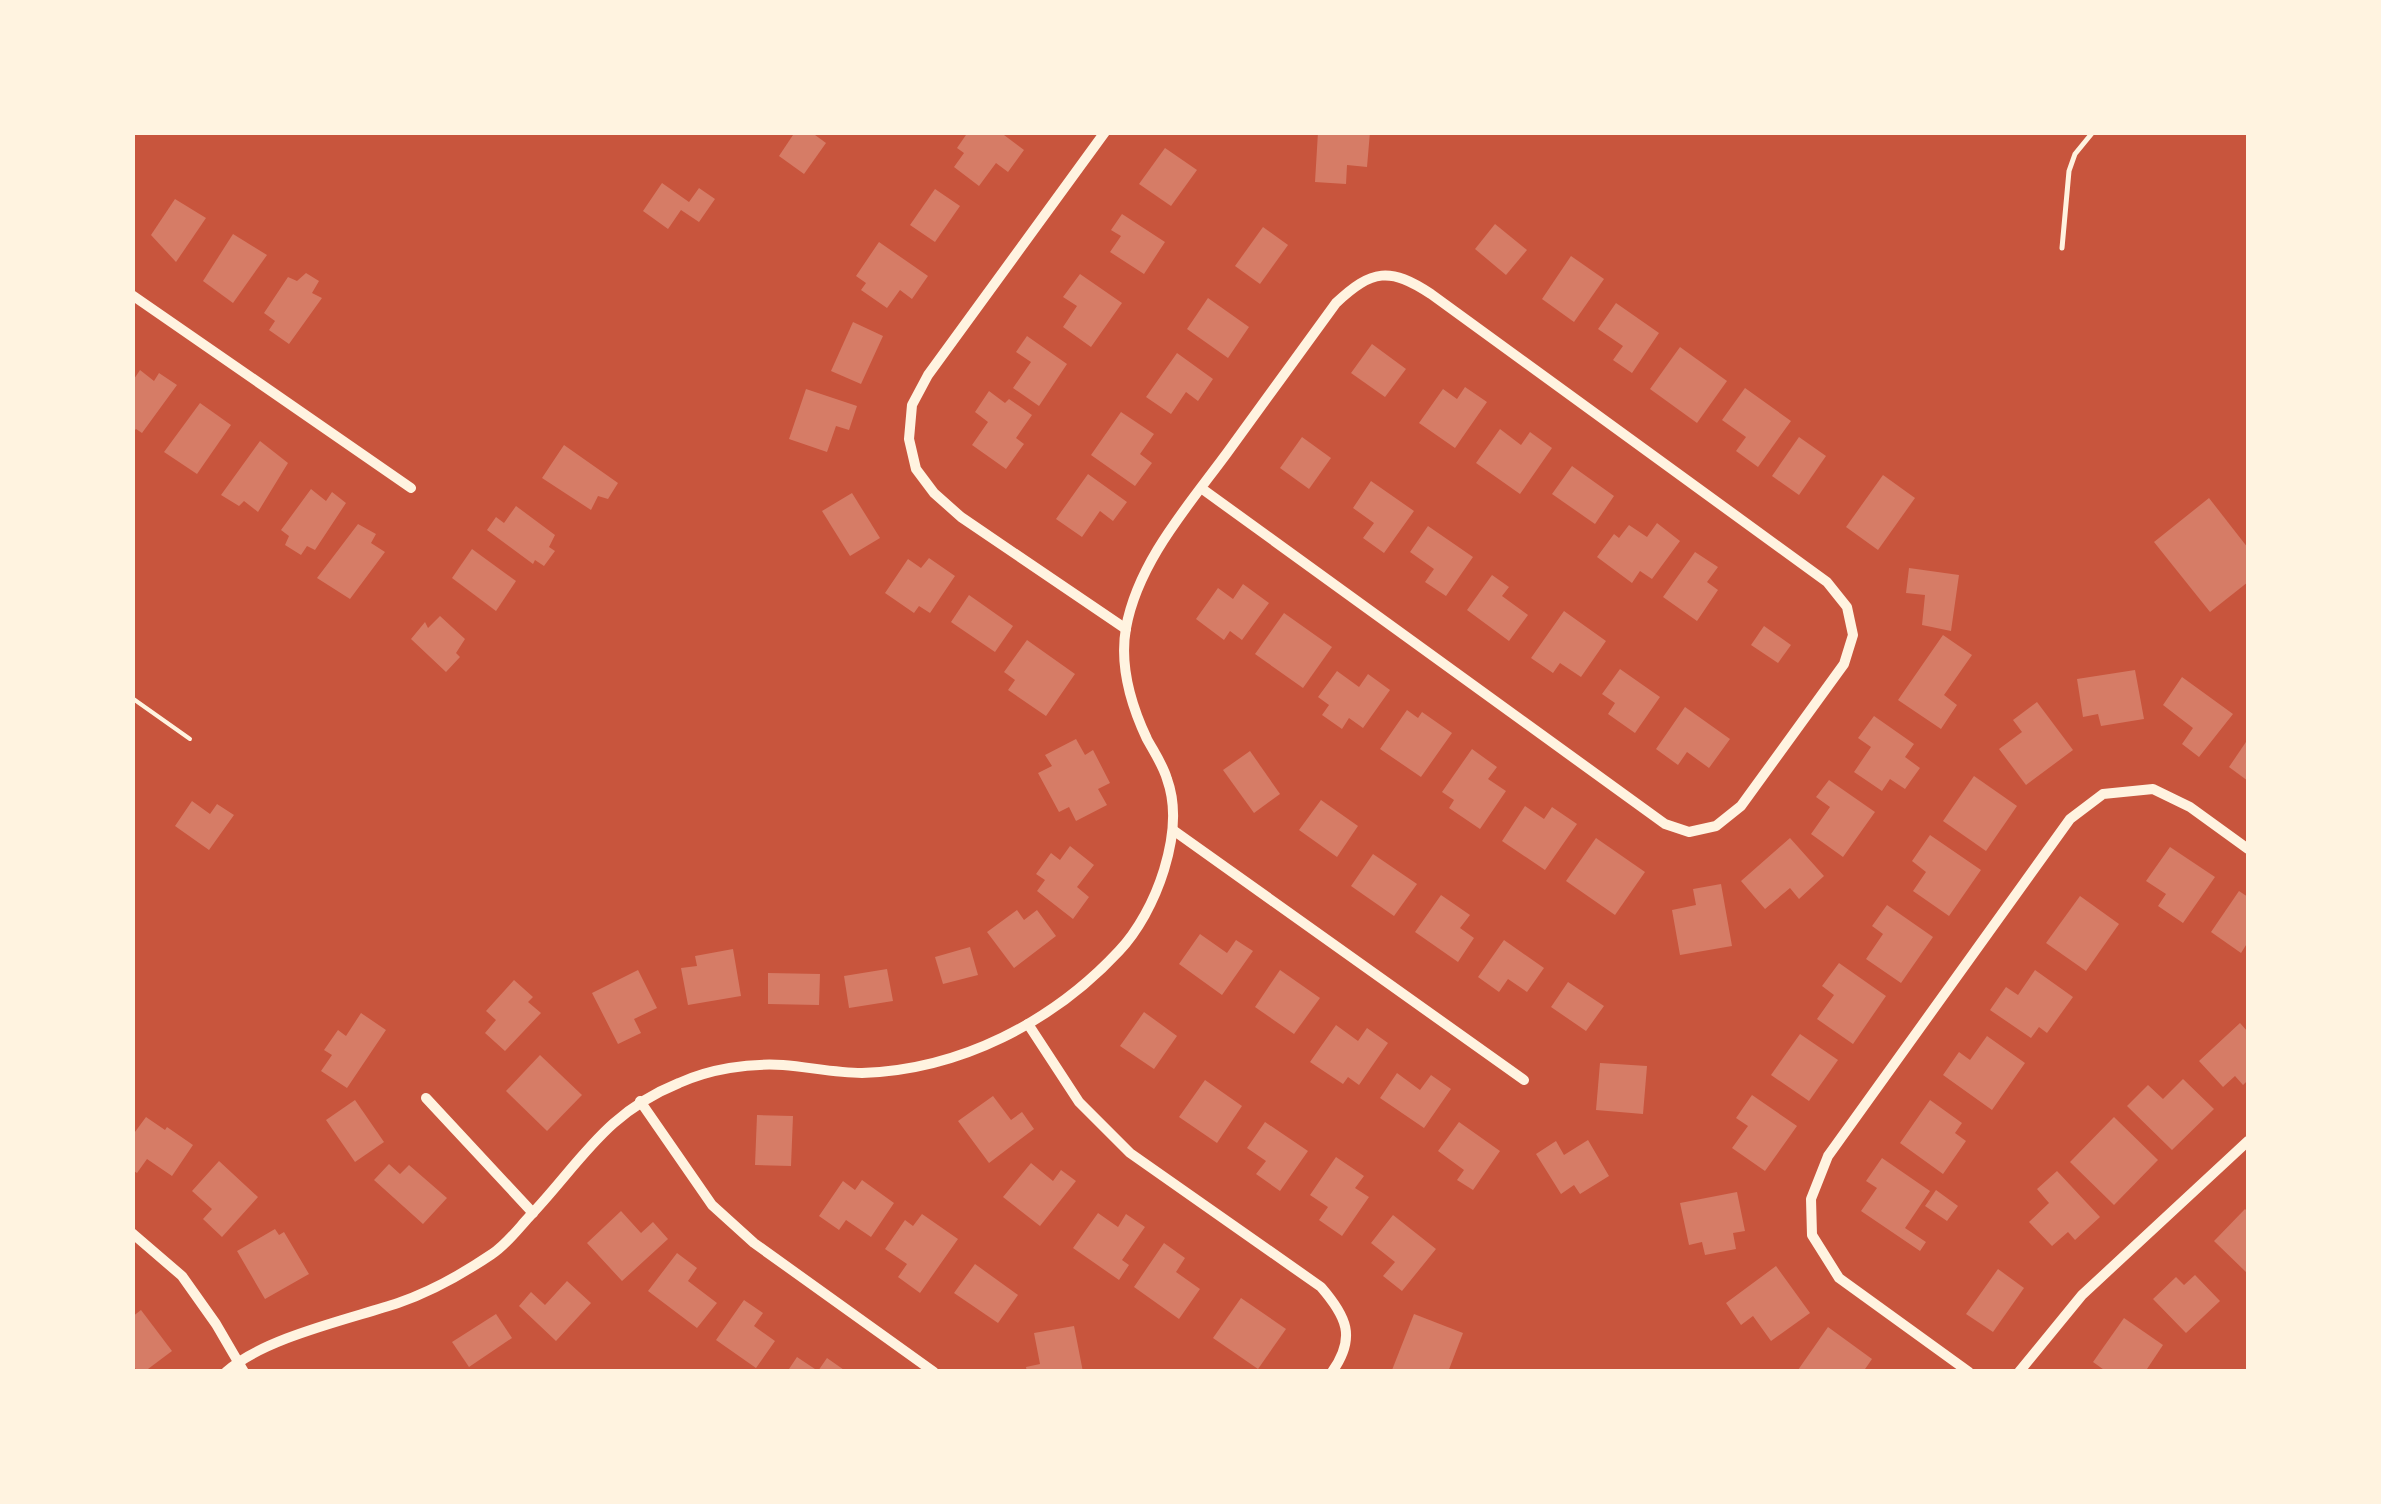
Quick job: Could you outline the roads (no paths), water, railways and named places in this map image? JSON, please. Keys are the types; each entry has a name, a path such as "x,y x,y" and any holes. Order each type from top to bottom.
{"street":[{"path":"1105,132 928,375 912,405 909,439 916,468 934,493 961,516 1126,630"},
{"path":"226,1372 292,1337 403,1301 497,1251 614,1121 640,1101 682,1081 731,1067 778,1065 861,1073 929,1064 987,1046 1028,1024 1080,988 1122,948 1148,908 1164,869 1173,830 1174,802 1167,777 1131,702 1124,662 1126,630 1137,590 1154,555 1201,488 1336,303 1358,282 1382,275 1408,278 1431,294 1828,582 1847,607 1853,636 1844,664 1741,806 1716,826 1689,832 1664,824 1201,488"},
{"path":"132,296 410,488"},
{"path":"1969,1372 1840,1278 1812,1234 1811,1199 1828,1156 2070,819 2103,794 2152,788 2190,807 2248,848"},
{"path":"1173,830 1524,1080"},
{"path":"1028,1024 1080,1102 1130,1153 1321,1287 1340,1309 1348,1335 1332,1372"},
{"path":"426,1098 533,1213"},
{"path":"640,1101 712,1205 754,1244 934,1372"},
{"path":"2019,1372 2082,1296 2248,1141"},
{"path":"132,1233 182,1276 241,1366"}],"lane":[{"path":"2062,248 2069,171 2093,132"}]}
